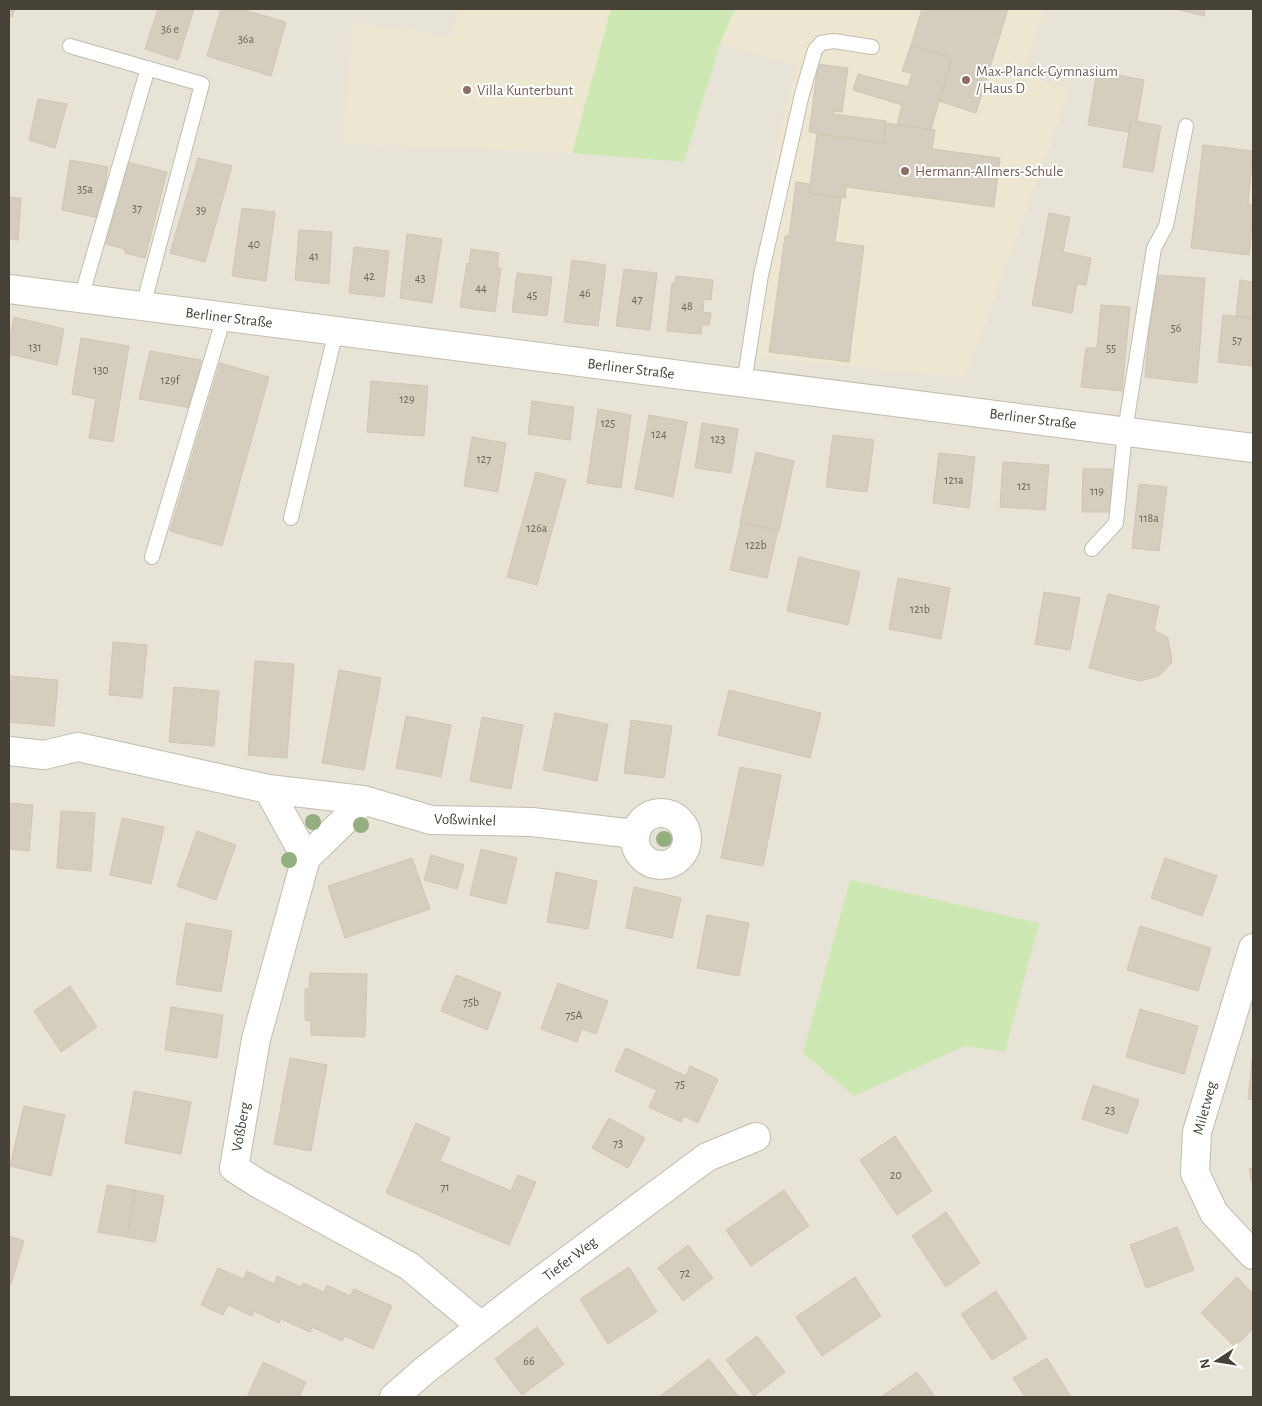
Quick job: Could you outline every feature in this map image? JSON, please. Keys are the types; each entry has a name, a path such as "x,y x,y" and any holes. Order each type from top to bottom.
{"street":[{"name":"Berliner Straße","path":"9,289 1253,448"},
{"path":"9,750 44,756 78,747 268,789 306,858 350,816 363,800"},
{"name":"Voßwinkel","path":"268,789 363,800 431,820 532,822 635,834"},
{"name":"Voßberg","path":"306,858 256,1039 234,1168 259,1184 409,1266 481,1326"},
{"name":"Miletweg","path":"1253,948 1196,1132 1195,1173 1214,1213 1253,1255"},
{"name":"Tiefer Weg","path":"394,1397 425,1370 547,1275 707,1157 756,1137"}],"lane":[{"path":"744,384 761,275 802,94 815,50 821,43 834,41 872,47"},
{"path":"70,46 202,84 143,306"},
{"path":"81,298 148,68"},
{"path":"1092,549 1116,522 1125,431 1154,248 1166,226 1186,126"},
{"path":"152,557 224,317"},
{"path":"292,518 336,331"}],"shaded area":[{"path":"9,9 1253,9 1253,1397 9,1397"},
{"path":"458,9 1045,9 1024,75 1070,89 965,378 747,356 771,178 781,125 797,65 720,44 684,162 572,153 342,143 353,23 451,37"}],"green space":[{"path":"611,9 735,9 720,44 684,162 572,153"},
{"path":"850,880 1039,923 1005,1052 965,1046 854,1096 803,1053"}],"building":[{"path":"9,9 15,9 12,17 9,16"},
{"path":"158,9 194,9 178,60 145,49"},
{"path":"221,9 241,9 286,22 271,76 207,56"},
{"name":"Max-Planck-Gymnasium / Haus D","path":"922,9 1008,9 976,113 939,101 952,58 911,45"},
{"path":"1176,9 1205,9 1204,16"},
{"path":"911,45 952,58 931,129 897,125 902,105 853,90 858,74 908,87 912,73 902,71"},
{"path":"818,64 848,68 842,112 834,111 834,114 886,121 883,143 809,132"},
{"path":"1097,71 1144,80 1137,121 1131,120 1129,132 1088,125"},
{"path":"38,99 67,104 55,148 29,140"},
{"path":"1131,120 1161,126 1153,172 1123,167"},
{"name":"Hermann-Allmers-Schule","path":"885,123 935,130 932,149 1000,158 994,207 846,187 845,198 809,193 817,134 883,143"},
{"path":"1203,145 1253,151 1248,204 1253,205 1249,255 1191,248"},
{"path":"198,158 232,166 205,262 170,253"},
{"path":"70,160 108,167 99,218 62,210"},
{"path":"127,162 167,172 145,258 125,253 125,249 106,244"},
{"path":"796,182 810,184 809,193 841,198 835,242 864,246 849,362 769,352 785,236 789,236"},
{"path":"9,197 21,198 18,240 9,239"},
{"path":"242,208 275,212 266,281 232,276"},
{"path":"1049,213 1070,217 1063,252 1091,258 1086,285 1077,284 1072,313 1032,305"},
{"path":"299,230 332,232 329,284 295,280"},
{"path":"407,234 442,239 432,303 400,298"},
{"path":"354,247 389,251 384,297 349,293"},
{"path":"471,249 499,253 497,268 501,268 495,312 460,307"},
{"path":"572,260 606,265 598,326 564,322"},
{"path":"624,269 657,273 650,330 616,326"},
{"path":"517,273 552,277 547,316 512,312"},
{"path":"1154,275 1205,278 1197,383 1145,377"},
{"path":"676,276 713,280 711,300 704,299 703,312 711,313 709,325 702,325 701,334 667,331 672,283 675,283"},
{"path":"1240,280 1253,282 1253,318 1236,316"},
{"path":"1101,305 1130,307 1122,391 1081,387 1086,348 1097,348"},
{"path":"1223,315 1253,318 1253,366 1218,362"},
{"path":"14,317 64,329 57,365 9,354 9,341"},
{"path":"81,338 129,346 113,442 89,438 96,399 72,394"},
{"path":"150,351 201,360 192,408 139,399"},
{"path":"220,363 269,377 222,546 170,531"},
{"path":"371,381 428,386 424,436 367,432"},
{"path":"532,401 574,407 570,440 528,434"},
{"path":"598,409 631,415 621,488 587,483"},
{"path":"649,415 687,422 673,497 635,489"},
{"path":"702,423 738,429 731,473 695,468"},
{"path":"833,435 874,440 867,492 826,487"},
{"path":"472,437 506,443 498,492 464,486"},
{"path":"756,452 794,461 779,531 740,522"},
{"path":"939,453 975,457 969,508 933,503"},
{"path":"1003,462 1049,465 1045,510 1000,507"},
{"path":"1083,469 1112,469 1112,512 1082,512"},
{"path":"536,472 566,480 537,585 507,577"},
{"path":"1139,484 1167,487 1159,551 1132,548"},
{"path":"741,522 778,530 767,578 730,570"},
{"path":"799,557 860,572 848,625 787,611"},
{"path":"898,578 950,588 941,639 889,629"},
{"path":"1044,592 1080,598 1070,650 1035,644"},
{"path":"1108,594 1159,606 1154,630 1168,638 1172,662 1159,676 1140,681 1089,668"},
{"path":"113,642 147,645 142,698 109,695"},
{"path":"255,661 294,664 287,758 248,755"},
{"path":"339,670 381,678 364,770 322,763"},
{"path":"9,676 58,680 54,726 9,722"},
{"path":"174,687 219,691 214,746 169,742"},
{"path":"729,690 821,713 810,758 718,735"},
{"path":"555,713 608,724 597,781 543,770"},
{"path":"406,716 451,725 441,777 396,768"},
{"path":"482,717 523,725 511,789 470,781"},
{"path":"631,720 672,726 664,778 624,773"},
{"path":"740,767 781,775 763,866 721,858"},
{"path":"9,803 33,805 29,851 9,849"},
{"path":"61,811 95,813 91,871 57,868"},
{"path":"122,818 164,827 151,884 110,875"},
{"path":"197,831 236,845 216,900 177,886"},
{"path":"481,849 517,858 506,904 470,895"},
{"path":"431,855 464,865 457,889 424,880"},
{"path":"412,858 430,909 345,938 328,886"},
{"path":"1165,858 1217,876 1202,916 1151,898"},
{"path":"556,872 597,881 588,929 547,922"},
{"path":"634,887 681,898 672,938 626,928"},
{"path":"707,915 749,923 739,976 697,968"},
{"path":"186,923 232,931 221,992 176,984"},
{"path":"1140,926 1211,948 1198,991 1127,970"},
{"path":"310,973 367,974 365,1037 311,1035 311,1021 305,1020 305,989 309,989"},
{"path":"456,975 501,993 487,1030 441,1011"},
{"path":"558,983 608,1001 596,1034 582,1029 577,1042 541,1029"},
{"path":"70,986 97,1027 61,1052 34,1011"},
{"path":"171,1007 223,1015 217,1058 165,1050"},
{"path":"1140,1009 1198,1026 1184,1074 1126,1057"},
{"path":"626,1048 686,1076 690,1066 718,1079 698,1123 684,1116 681,1122 649,1107 657,1090 615,1071"},
{"path":"1253,1052 1253,1099 1248,1099"},
{"path":"290,1058 327,1065 311,1151 274,1144"},
{"path":"1093,1085 1139,1100 1127,1134 1082,1119"},
{"path":"134,1091 191,1102 181,1154 125,1143"},
{"path":"24,1106 65,1115 51,1176 10,1166"},
{"path":"609,1118 645,1138 628,1168 592,1148"},
{"path":"416,1123 450,1138 440,1161 511,1191 518,1175 536,1182 509,1245 386,1193"},
{"path":"895,1136 932,1191 897,1215 860,1160"},
{"path":"1253,1168 1253,1187 1249,1169"},
{"path":"107,1185 135,1190 127,1237 98,1232"},
{"path":"135,1190 164,1196 155,1242 127,1237"},
{"path":"784,1190 809,1226 751,1266 726,1230"},
{"path":"946,1212 980,1263 946,1287 912,1236"},
{"path":"1177,1227 1194,1270 1146,1288 1130,1245"},
{"path":"9,1236 24,1241 11,1284 9,1283"},
{"path":"688,1245 713,1278 683,1301 658,1268"},
{"path":"629,1267 657,1312 608,1344 580,1299"},
{"path":"218,1268 243,1279 247,1271 274,1284 277,1276 301,1287 303,1283 324,1292 327,1285 350,1296 354,1289 392,1306 373,1349 345,1336 342,1341 312,1327 310,1332 281,1319 279,1323 254,1311 252,1316 228,1305 223,1315 201,1305"},
{"path":"855,1277 881,1316 822,1356 796,1317"},
{"path":"1237,1277 1253,1294 1253,1329 1235,1347 1201,1313"},
{"path":"996,1291 1027,1338 992,1360 961,1314"},
{"path":"537,1327 564,1364 522,1395 495,1359"},
{"path":"757,1336 785,1372 754,1396 726,1360"},
{"path":"1047,1358 1071,1397 1025,1397 1013,1378"},
{"path":"709,1359 739,1397 659,1397"},
{"path":"263,1362 306,1382 299,1397 247,1397"},
{"path":"917,1372 935,1397 881,1397"}],"place":[{"name":"Max-Planck-Gymnasium / Haus D","path":"966,80"},
{"name":"Villa Kunterbunt","path":"467,90"},
{"name":"Hermann-Allmers-Schule","path":"905,171"}]}
